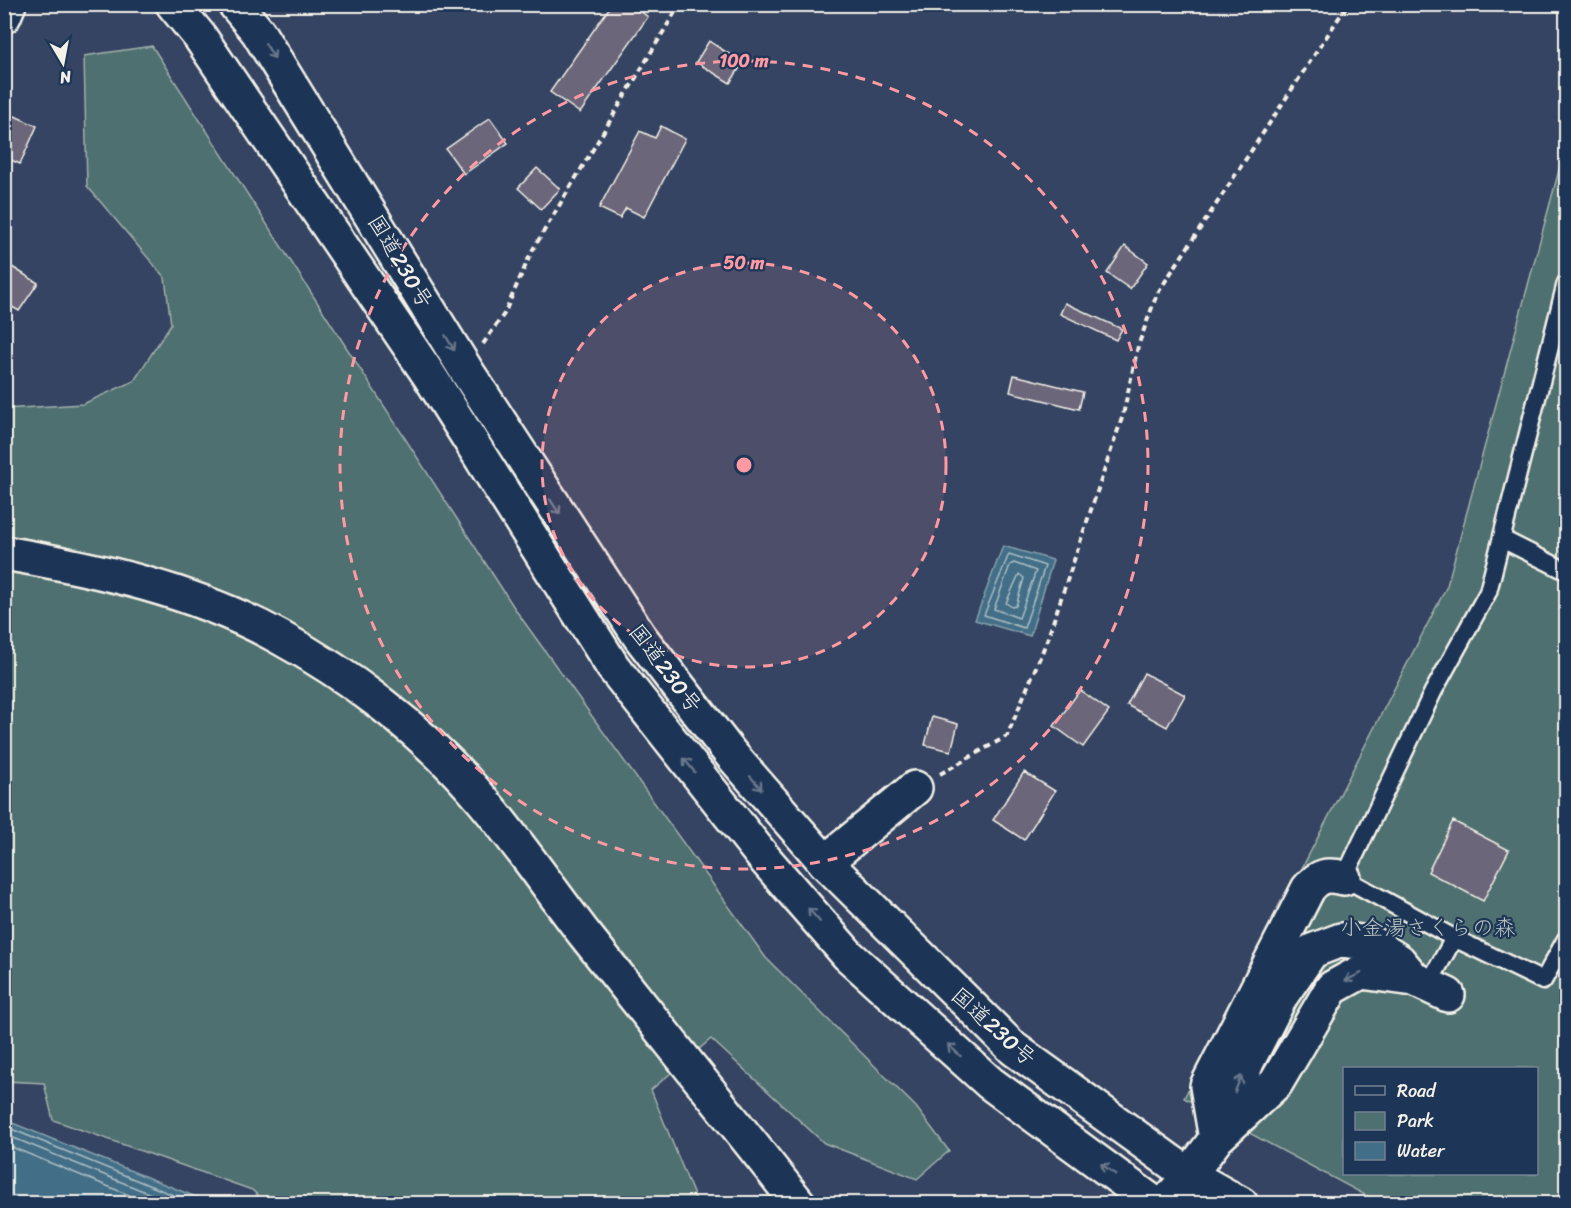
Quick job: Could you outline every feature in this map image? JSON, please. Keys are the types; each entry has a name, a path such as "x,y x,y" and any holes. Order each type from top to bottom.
{"main road":[{"path":"4,16 9,4"},
{"name":"国道230号","path":"173,4 200,37 429,375 613,666 764,858 848,955 990,1083 1155,1203"},
{"name":"国道230号","path":"236,4 258,32 466,370 640,637 730,753 825,862 1014,1049 1190,1175 1241,1203"},
{"path":"4,553 66,563 147,584 212,607 279,636 347,680 426,741 472,788 799,1203"},
{"path":"825,862 915,788"},
{"path":"1216,1139 1207,1086 1308,889 1317,878 1328,874 1344,878"},
{"path":"1166,1203 1216,1139 1247,1062 1281,996 1312,951 1341,940 1371,944 1399,961 1430,986"}],"lane":[{"path":"1566,283 1562,326 1488,592 1432,692 1344,878 1454,938 1543,981 1566,939"},
{"path":"1502,539 1566,572"},
{"path":"1430,986 1454,938"}],"path":[{"path":"466,370 504,314 532,251 680,4"},
{"path":"915,788 1007,736 1046,643 1123,415 1138,346 1157,294 1348,4"}],"green space":[{"path":"152,46 517,612 766,958 916,1107 949,1151 917,1179 824,1143 711,1039 651,1090 697,1203 266,1203 252,1190 53,1120 44,1083 5,1081 5,409 83,404 134,381 171,324 165,278 87,186 84,56"},
{"name":"小金湯さくらの森","path":"1566,144 1566,1203 1380,1203 1184,1098 1447,586"}],"water":[{"path":"1003,546 1053,560 1030,636 975,620"},
{"path":"5,1120 211,1203 5,1203"}],"building":[{"path":"612,4 631,4 648,17 580,113 550,92"},
{"path":"746,4 761,4 756,11"},
{"path":"709,41 743,63 730,83 696,62"},
{"path":"4,111 37,126 20,164 4,157"},
{"path":"490,118 508,143 464,174 446,149"},
{"path":"661,126 685,139 644,217 626,208 620,218 599,208 640,131 655,138"},
{"path":"537,168 560,189 541,209 518,188"},
{"path":"1125,246 1148,263 1130,289 1107,273"},
{"path":"4,262 38,283 19,311 4,302"},
{"path":"1065,303 1122,329 1116,340 1060,314"},
{"path":"1014,375 1083,392 1079,409 1010,392"},
{"path":"1144,673 1185,695 1167,727 1127,705"},
{"path":"1080,690 1109,711 1083,747 1054,726"},
{"path":"932,717 958,724 951,751 925,745"},
{"path":"1024,772 1055,791 1024,840 993,820"},
{"path":"1453,821 1509,850 1483,901 1428,872"}]}
